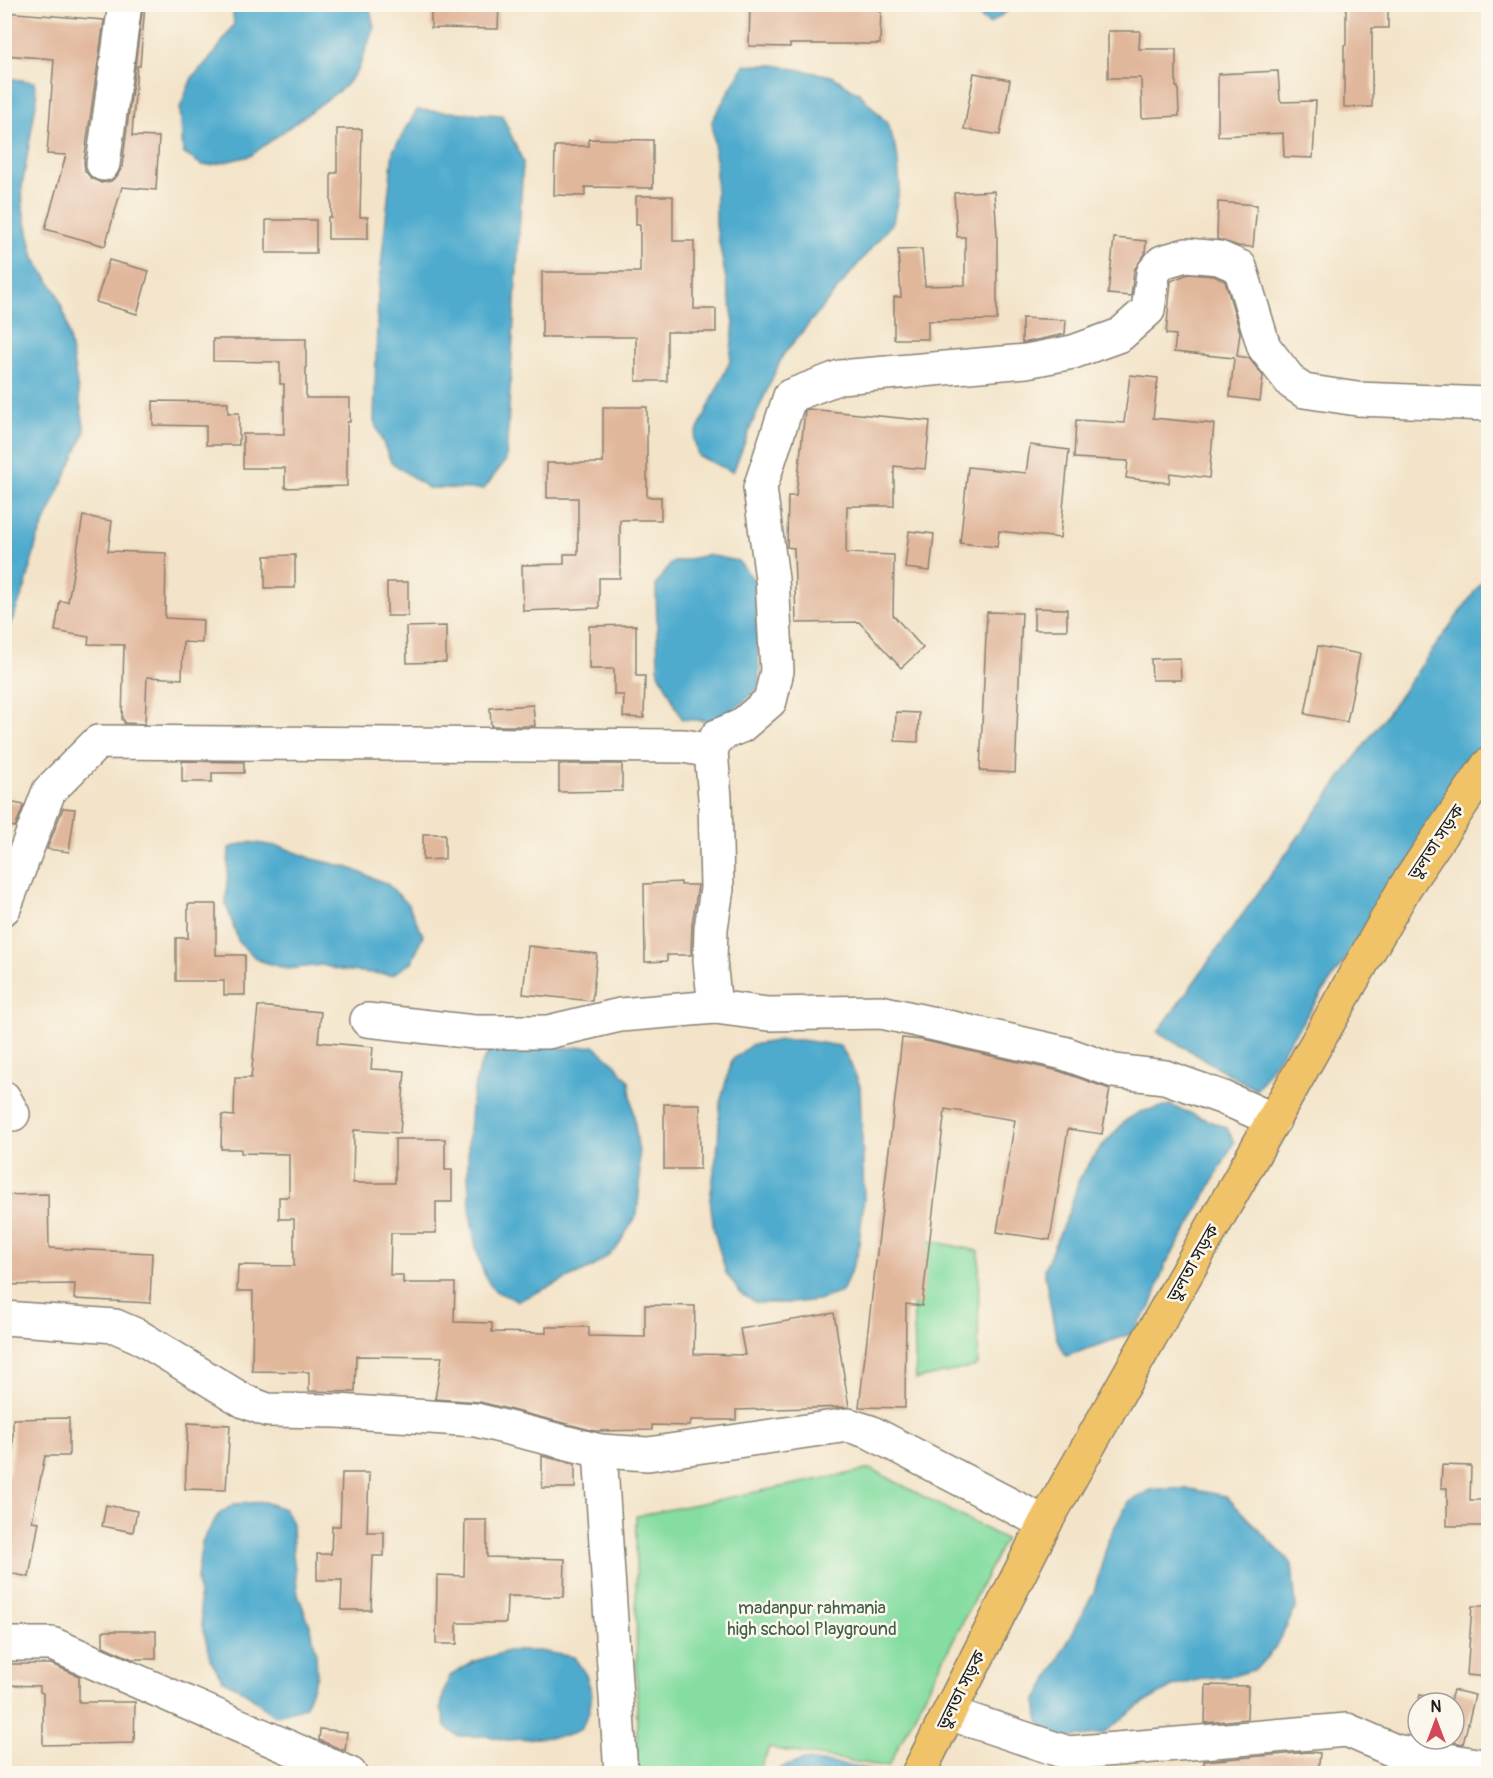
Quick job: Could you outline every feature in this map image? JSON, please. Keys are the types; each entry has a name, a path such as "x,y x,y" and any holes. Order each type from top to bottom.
{"highway":[{"name":"ভুলতা সড়ক","path":"918,1773 1045,1523 1405,887 1488,765"}],"street":[{"path":"103,164 125,4"},
{"path":"715,1008 710,961 711,928 717,889 715,798 711,751 717,736 741,726 770,701 777,671 772,579 760,488 790,396 840,377 1026,361 1083,349 1120,335 1148,310 1153,273 1162,262 1186,255 1219,258 1240,267 1264,347 1292,383 1304,391 1357,399 1488,404"},
{"path":"4,908 49,791 98,742 684,746 711,751"},
{"path":"367,1020 474,1032 548,1032 620,1015 715,1008 768,1014 881,1012 1064,1053 1114,1071 1165,1077 1224,1098 1274,1120"},
{"path":"4,1318 115,1326 138,1336 244,1401 267,1410 337,1411 476,1420 600,1451 648,1454 848,1425 880,1437 1045,1523"},
{"path":"600,1451 621,1773"},
{"path":"4,1644 52,1644 350,1773"},
{"path":"949,1713 1068,1753 1347,1730 1395,1751 1488,1767"}],"green space":[{"path":"911,1237 979,1251 978,1366 916,1379"},
{"name":"madanpur rahmania high school Playground","path":"871,1469 1005,1539 888,1767 769,1748 758,1773 637,1773 636,1516"}],"water":[{"path":"232,5 369,5 374,27 358,70 344,87 250,156 202,165 183,153 180,108 192,78 215,53 234,24"},
{"path":"966,5 1016,5 989,24"},
{"path":"744,65 774,65 832,76 860,94 887,123 897,152 900,186 893,222 783,355 733,472 698,456 694,438 730,361 734,322 716,226 716,162 712,121"},
{"path":"7,78 34,82 37,97 22,187 23,209 34,258 57,293 66,319 85,432 37,540 26,585 5,635 4,80"},
{"path":"417,110 502,115 523,162 506,460 484,489 428,488 391,462 374,421 378,295 393,151"},
{"path":"707,555 738,561 754,580 760,687 736,708 708,721 682,719 658,670 656,585 671,563"},
{"path":"1488,573 1488,750 1256,1090 1158,1032"},
{"path":"249,842 282,847 313,859 347,867 387,884 408,904 423,935 412,962 392,975 340,970 322,965 287,969 258,960 239,943 226,904 229,848"},
{"path":"781,1040 802,1040 840,1046 848,1058 860,1086 864,1198 858,1253 842,1292 818,1300 757,1303 741,1294 726,1273 714,1231 710,1199 718,1145 720,1103 732,1060 751,1045"},
{"path":"528,1045 568,1048 594,1046 615,1064 629,1081 639,1154 640,1184 637,1215 616,1249 593,1267 518,1301 493,1289 483,1270 475,1244 471,1213 468,1145 475,1086 484,1060 494,1046"},
{"path":"1170,1105 1227,1128 1234,1142 1191,1223 1165,1265 1151,1307 1131,1334 1066,1356 1056,1337 1044,1269 1070,1209 1079,1179 1097,1152 1126,1120 1140,1112"},
{"path":"1153,1489 1190,1489 1226,1496 1292,1564 1296,1608 1274,1649 1256,1669 1233,1676 1205,1678 1172,1687 1140,1705 1104,1733 1069,1738 1048,1735 1039,1721 1036,1702 1094,1592 1109,1538 1128,1502"},
{"path":"264,1502 285,1509 292,1524 298,1595 311,1628 317,1675 305,1707 274,1716 249,1695 222,1679 211,1660 202,1625 197,1578 202,1542 218,1515 234,1504"},
{"path":"508,1651 539,1651 574,1657 586,1675 592,1694 589,1712 581,1729 566,1736 507,1740 488,1736 458,1736 446,1727 441,1708 450,1676 473,1662"},
{"path":"804,1760 854,1766 878,1773 777,1773 781,1768"}],"building":[{"path":"143,4 145,4 140,66 137,66 132,136 159,137 156,190 122,187 105,246 45,229 66,155 47,154 54,59 4,55 4,12 104,20 84,161 85,171 91,178 101,183 111,181 122,167"},
{"path":"431,4 499,4 498,29 431,28"},
{"path":"750,4 881,4 880,44 749,46"},
{"path":"1346,4 1388,4 1388,28 1372,28 1372,107 1344,107"},
{"path":"1108,31 1140,31 1139,49 1176,49 1179,116 1142,118 1141,78 1108,78"},
{"path":"1278,71 1282,102 1316,101 1313,158 1284,157 1283,133 1218,136 1218,74"},
{"path":"974,73 1010,80 1000,135 964,129"},
{"path":"337,129 362,129 360,217 368,217 368,239 328,239 328,217 331,217 331,173 337,173"},
{"path":"589,139 653,140 653,188 585,187 585,196 554,195 555,146 589,146"},
{"path":"994,191 997,235 997,320 928,321 928,339 894,339 894,297 901,297 898,250 922,249 925,286 965,285 965,237 957,237 954,193"},
{"path":"636,196 673,196 673,241 694,241 694,309 716,309 716,332 667,332 667,381 636,381 636,337 542,337 542,272 640,272 640,225 636,225"},
{"path":"1218,202 1257,205 1253,247 1238,246 1217,239"},
{"path":"266,220 316,220 316,253 266,253"},
{"path":"1114,238 1146,241 1145,254 1134,270 1131,296 1108,294"},
{"path":"109,260 149,271 137,314 96,302"},
{"path":"1188,274 1214,276 1225,281 1240,332 1237,356 1249,358 1263,376 1260,401 1230,397 1234,358 1174,352 1176,335 1166,334 1171,281"},
{"path":"1022,318 1066,320 1065,334 1022,343"},
{"path":"213,339 306,339 306,398 350,398 350,422 347,422 347,486 285,488 285,468 243,468 243,434 284,434 284,384 280,384 280,362 213,361"},
{"path":"1130,375 1158,378 1153,418 1214,424 1209,478 1170,473 1169,483 1126,478 1128,461 1074,458 1076,420 1124,423"},
{"path":"153,401 228,402 228,413 239,413 239,445 206,445 206,426 153,425"},
{"path":"603,407 647,407 647,497 661,497 661,520 620,520 620,578 599,578 599,608 523,611 522,565 564,564 564,554 578,554 578,498 547,498 547,463 603,463"},
{"path":"805,410 930,421 925,469 894,466 894,506 847,506 846,553 894,555 893,615 923,648 901,668 859,622 796,623 794,548 787,547 788,496 796,496"},
{"path":"1030,445 1069,450 1060,538 999,531 997,547 960,543 968,467 1026,473"},
{"path":"83,516 112,521 108,551 166,553 165,618 203,620 202,643 183,642 182,679 147,677 145,724 124,723 122,720 124,645 88,644 89,637 55,631 60,601 68,602"},
{"path":"909,531 934,534 930,571 905,568"},
{"path":"295,555 295,588 265,588 265,556"},
{"path":"387,582 408,582 408,616 387,616"},
{"path":"1034,608 1067,609 1067,630 1034,630"},
{"path":"987,612 1022,613 1015,773 980,771"},
{"path":"636,625 636,676 645,676 644,718 623,717 624,695 614,695 614,669 589,669 589,626"},
{"path":"446,626 446,662 407,663 406,627"},
{"path":"1318,646 1360,654 1347,722 1305,714"},
{"path":"1180,658 1181,680 1152,680 1151,659"},
{"path":"533,705 535,726 491,726 490,708"},
{"path":"896,712 919,713 918,742 895,741"},
{"path":"182,761 244,762 244,773 212,773 212,782 182,782"},
{"path":"559,764 622,764 622,791 559,792"},
{"path":"4,801 24,805 15,827 4,825"},
{"path":"63,808 75,809 69,852 47,849"},
{"path":"423,834 445,834 445,859 423,860"},
{"path":"681,882 681,885 698,885 692,925 691,955 667,955 667,961 645,962 644,884"},
{"path":"188,904 216,904 216,955 245,955 245,995 224,995 224,981 176,981 176,938 188,938"},
{"path":"528,946 597,954 592,1001 523,994"},
{"path":"258,1006 321,1012 318,1042 373,1047 371,1069 405,1071 400,1133 354,1130 353,1183 395,1183 395,1139 445,1139 445,1170 452,1170 452,1202 436,1202 436,1233 391,1233 390,1275 403,1275 403,1283 455,1283 454,1322 492,1323 492,1332 546,1333 546,1327 589,1327 589,1336 645,1337 645,1305 695,1306 694,1354 745,1355 740,1329 834,1313 849,1407 736,1410 736,1420 691,1420 690,1426 652,1425 652,1430 595,1431 480,1402 435,1399 442,1357 356,1356 355,1392 309,1391 309,1372 252,1371 253,1291 237,1291 238,1265 294,1266 294,1219 279,1219 279,1197 289,1197 289,1154 241,1153 241,1149 221,1149 222,1115 234,1116 235,1078 251,1078"},
{"path":"902,1038 921,1040 1059,1071 1110,1089 1102,1134 1068,1129 1050,1240 997,1232 1015,1120 945,1109 922,1306 906,1304 905,1408 859,1407"},
{"path":"664,1104 700,1104 700,1169 664,1169"},
{"path":"48,1194 49,1248 152,1253 150,1303 74,1299 75,1284 4,1285 4,1195"},
{"path":"69,1418 69,1456 45,1456 32,1521 39,1522 29,1577 4,1572 4,1495 13,1453 13,1419"},
{"path":"188,1423 230,1425 226,1490 185,1489"},
{"path":"542,1456 575,1464 575,1488 542,1488"},
{"path":"1442,1465 1471,1466 1470,1500 1488,1500 1488,1526 1447,1526 1447,1488 1441,1488"},
{"path":"342,1473 369,1473 367,1532 384,1532 384,1556 373,1556 371,1610 341,1610 342,1580 317,1580 317,1554 331,1554 332,1526 340,1526"},
{"path":"106,1505 137,1511 133,1532 102,1526"},
{"path":"465,1520 487,1520 487,1557 565,1559 564,1597 507,1596 506,1623 457,1623 457,1644 436,1644 437,1575 464,1576"},
{"path":"1472,1606 1488,1606 1488,1677 1467,1675"},
{"path":"103,1631 156,1631 156,1659 132,1659 103,1646"},
{"path":"4,1664 51,1664 79,1676 79,1702 135,1702 134,1743 43,1745 43,1693 40,1692 40,1686 4,1685"},
{"path":"1206,1685 1248,1686 1247,1719 1205,1723"},
{"path":"1466,1693 1475,1695 1466,1732"},
{"path":"320,1729 347,1732 345,1751 319,1740"},
{"path":"1308,1752 1320,1753 1318,1773 1204,1773 1204,1761"}]}
